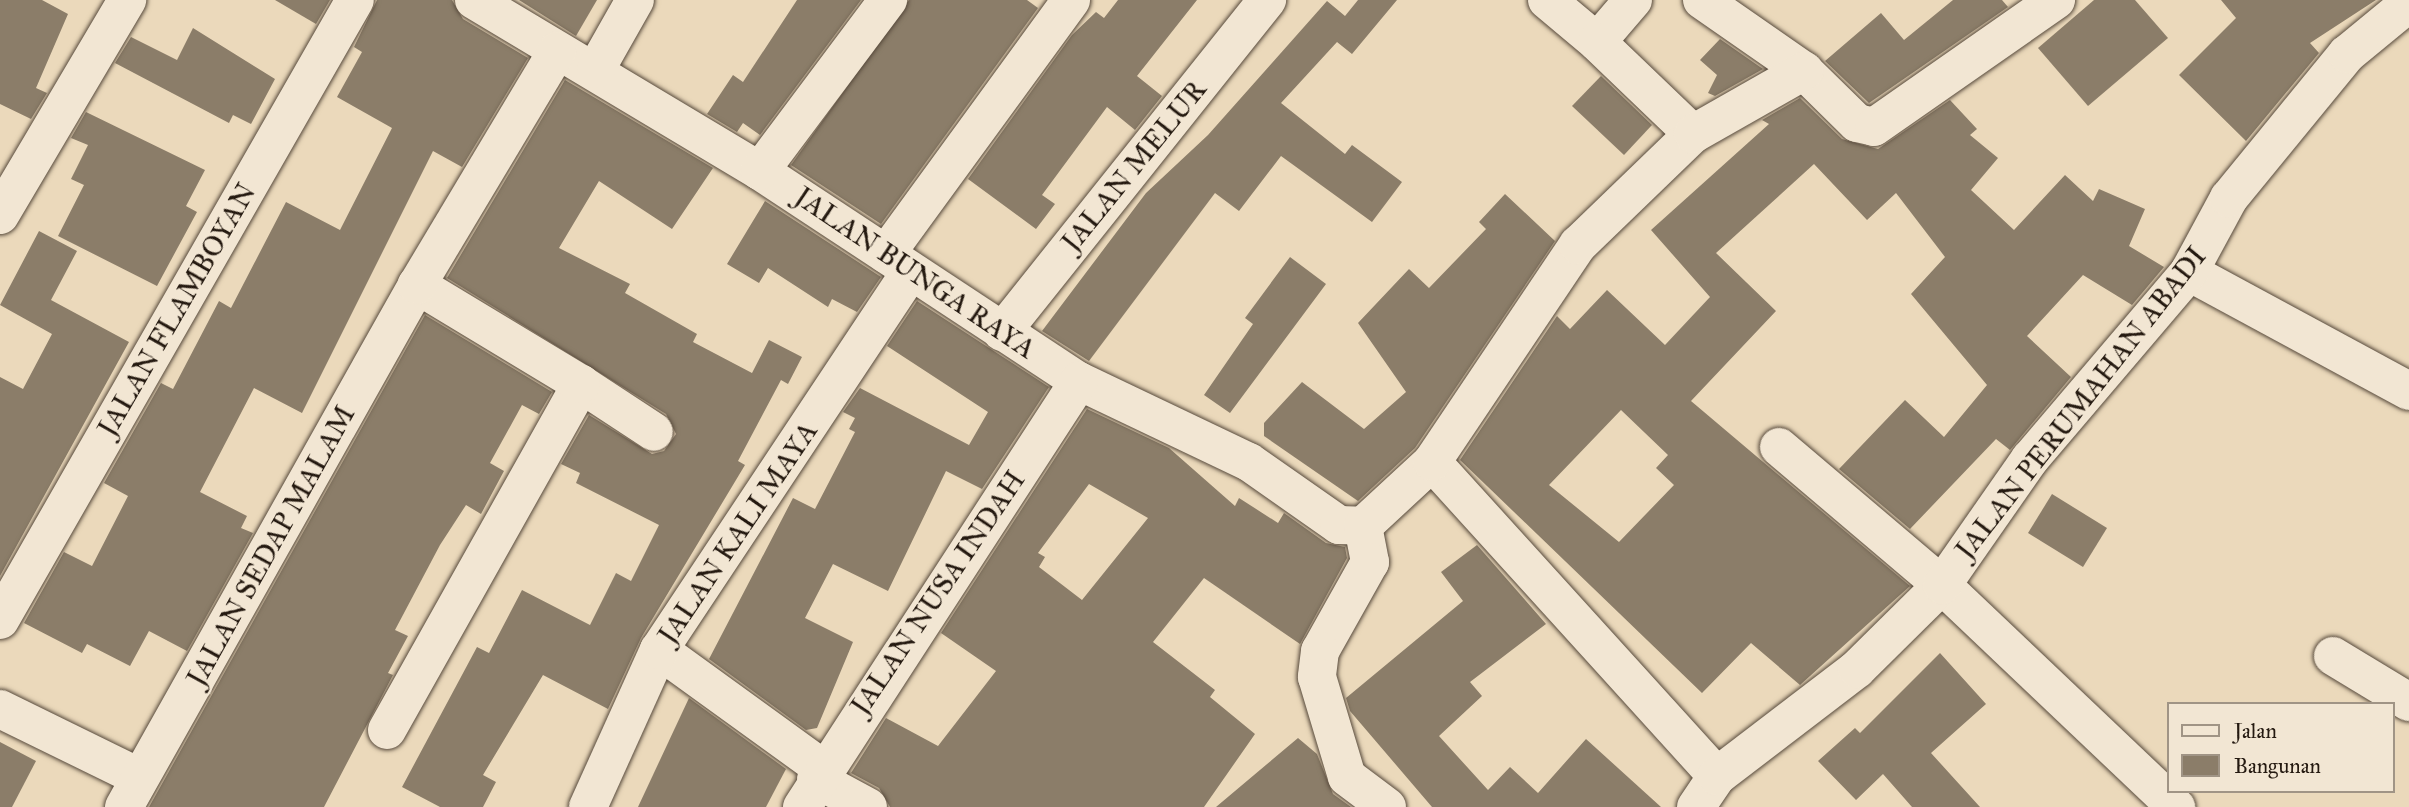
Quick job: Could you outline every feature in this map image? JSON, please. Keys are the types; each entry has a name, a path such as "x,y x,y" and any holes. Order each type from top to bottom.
{"street":[{"path":"0,215 127,0"},
{"name":"JALAN FLAMBOYAN","path":"0,620 355,0"},
{"name":"JALAN BUNGA RAYA","path":"474,0 557,51 596,69 760,171 1079,381 1249,462 1339,525 1363,526"},
{"path":"596,69 635,0"},
{"path":"760,171 888,0"},
{"name":"JALAN KALI MAYA","path":"588,807 659,650 899,263 1072,0"},
{"name":"JALAN MELUR","path":"1002,332 1267,0"},
{"path":"1547,0 1597,42 1693,134"},
{"path":"1597,42 1633,0"},
{"path":"1702,0 1804,71 1857,123 1881,126 2056,0"},
{"name":"JALAN PERUMAHAN ABADI","path":"1696,807 1717,776 1857,669 1942,586 2030,459 2189,272 2229,198 2347,54 2409,3"},
{"name":"JALAN SEDAP MALAM","path":"132,792 417,285 557,51"},
{"path":"1387,807 1347,776 1317,677 1320,651 1348,611 1370,562 1363,526 1432,462 1578,245 1693,134 1804,71"},
{"path":"2189,272 2409,391"},
{"path":"417,285 581,384 654,432"},
{"name":"JALAN NUSA INDAH","path":"813,785 1079,381"},
{"path":"387,730 581,384"},
{"path":"1779,447 1942,586 2174,807"},
{"path":"1432,462 1717,776"},
{"path":"659,650 813,785 869,807"},
{"path":"2333,656 2409,702"},
{"path":"0,709 132,792"}],"building":[{"path":"0,0 42,0 68,14 36,88 47,93 31,119 0,104"},
{"path":"275,0 330,0 316,24"},
{"path":"377,0 452,0 463,19 528,58 462,167 433,151 302,413 254,388 200,492 247,516 241,528 253,533 187,651 149,631 130,666 87,644 82,653 24,623 64,552 92,566 128,496 104,483 161,383 173,389 219,301 231,308 286,202 340,230 392,128 337,97 362,52 354,47"},
{"path":"519,0 597,0 576,36"},
{"path":"797,0 861,0 760,135 743,123 737,132 707,114 733,75 743,82"},
{"path":"909,0 1027,0 1038,8 881,224 791,165"},
{"path":"1118,0 1197,0 1137,76 1162,96 1135,130 1107,107 1042,195 1055,204 1036,229 968,179 1072,35 1096,12 1104,18"},
{"path":"1358,0 1397,0 1352,54 1337,42 1281,103 1345,154 1352,145 1402,182 1372,222 1281,156 1239,211 1215,193 1089,361 1042,331 1146,193 1208,135 1327,1 1345,16"},
{"path":"1953,0 2002,0 2008,7 1869,103 1825,61 1881,13 1904,40"},
{"path":"2094,0 2135,0 2168,38 2088,106 2038,48"},
{"path":"2221,0 2376,0 2310,43 2319,53 2246,141 2179,75 2236,18"},
{"path":"193,28 275,79 251,124 233,115 229,123 115,63 131,37 177,60"},
{"path":"1720,39 1763,69 1715,96 1708,93 1717,75 1700,60"},
{"path":"1601,76 1652,125 1624,155 1572,106"},
{"path":"565,80 713,168 672,229 599,181 559,248 630,284 625,293 697,334 693,342 752,373 769,340 802,357 788,384 781,380 738,461 745,465 641,638 608,709 543,675 483,775 496,782 483,807 440,807 402,787 477,647 489,653 522,590 590,625 616,573 631,581 659,525 576,483 580,473 561,464 589,415 652,454 664,451 676,434 666,414 447,278"},
{"path":"1800,98 1842,139 1878,149 1950,100 1977,129 1970,135 1998,158 1971,190 2014,230 2065,175 2093,201 2099,189 2145,209 2129,246 2164,267 2132,305 2083,275 2027,336 2071,377 2010,450 1996,439 1910,529 1839,469 1905,400 1944,437 1987,385 1911,294 1945,257 1896,193 1867,220 1814,164 1716,253 1776,311 1691,401 1910,586 1800,685 1751,643 1702,693 1460,460 1557,316 1570,329 1607,290 1665,345 1710,297 1651,230 1769,124 1762,120","holes":["1621,410 1668,455 1656,468 1674,485 1619,542 1549,485"]},
{"path":"86,112 205,170 186,206 197,212 157,286 58,236 84,185 71,179 88,145 71,138"},
{"path":"1505,194 1555,241 1415,448 1358,501 1264,436 1264,423 1302,382 1364,429 1406,392 1358,323 1409,269 1429,288 1486,229 1479,222"},
{"path":"765,201 881,277 857,312 832,299 828,307 768,268 759,283 727,264"},
{"path":"39,231 77,251 51,300 129,342 0,576 0,377 23,389 52,334 0,305"},
{"path":"1290,257 1326,284 1230,413 1204,395 1253,324 1245,318"},
{"path":"917,301 1049,387 982,489 946,471 888,591 833,564 805,618 853,642 817,728 806,730 709,659 793,498 815,509 855,432 849,429 855,418 843,412 860,388 969,445 988,412 887,346"},
{"path":"425,315 552,392 539,414 522,405 490,463 504,471 481,514 466,505 440,545 395,630 408,636 388,673 393,675 324,807 149,807"},
{"path":"1087,409 1169,448 1235,506 1239,498 1278,523 1284,513 1326,543 1345,547 1347,558 1300,644 1204,578 1153,642 1215,690 1210,697 1255,734 1204,807 890,807 879,788 851,773 886,718 938,746 996,671 941,633","holes":["1089,484 1148,518 1082,600 1039,567 1045,557 1038,553"]},
{"path":"2052,494 2107,528 2083,567 2028,533"},
{"path":"1477,545 1546,624 1470,682 1482,696 1439,736 1488,790 1510,767 1538,793 1586,739 1661,807 1432,807 1350,711 1346,698 1463,601 1441,572"},
{"path":"1940,653 1986,704 1931,753 1980,807 1912,807 1883,774 1856,800 1818,761 1855,728 1860,733"},
{"path":"689,698 786,769 766,807 638,807"},
{"path":"1298,738 1317,754 1333,794 1351,807 1216,807"},
{"path":"0,742 36,761 12,807 0,807"}]}
